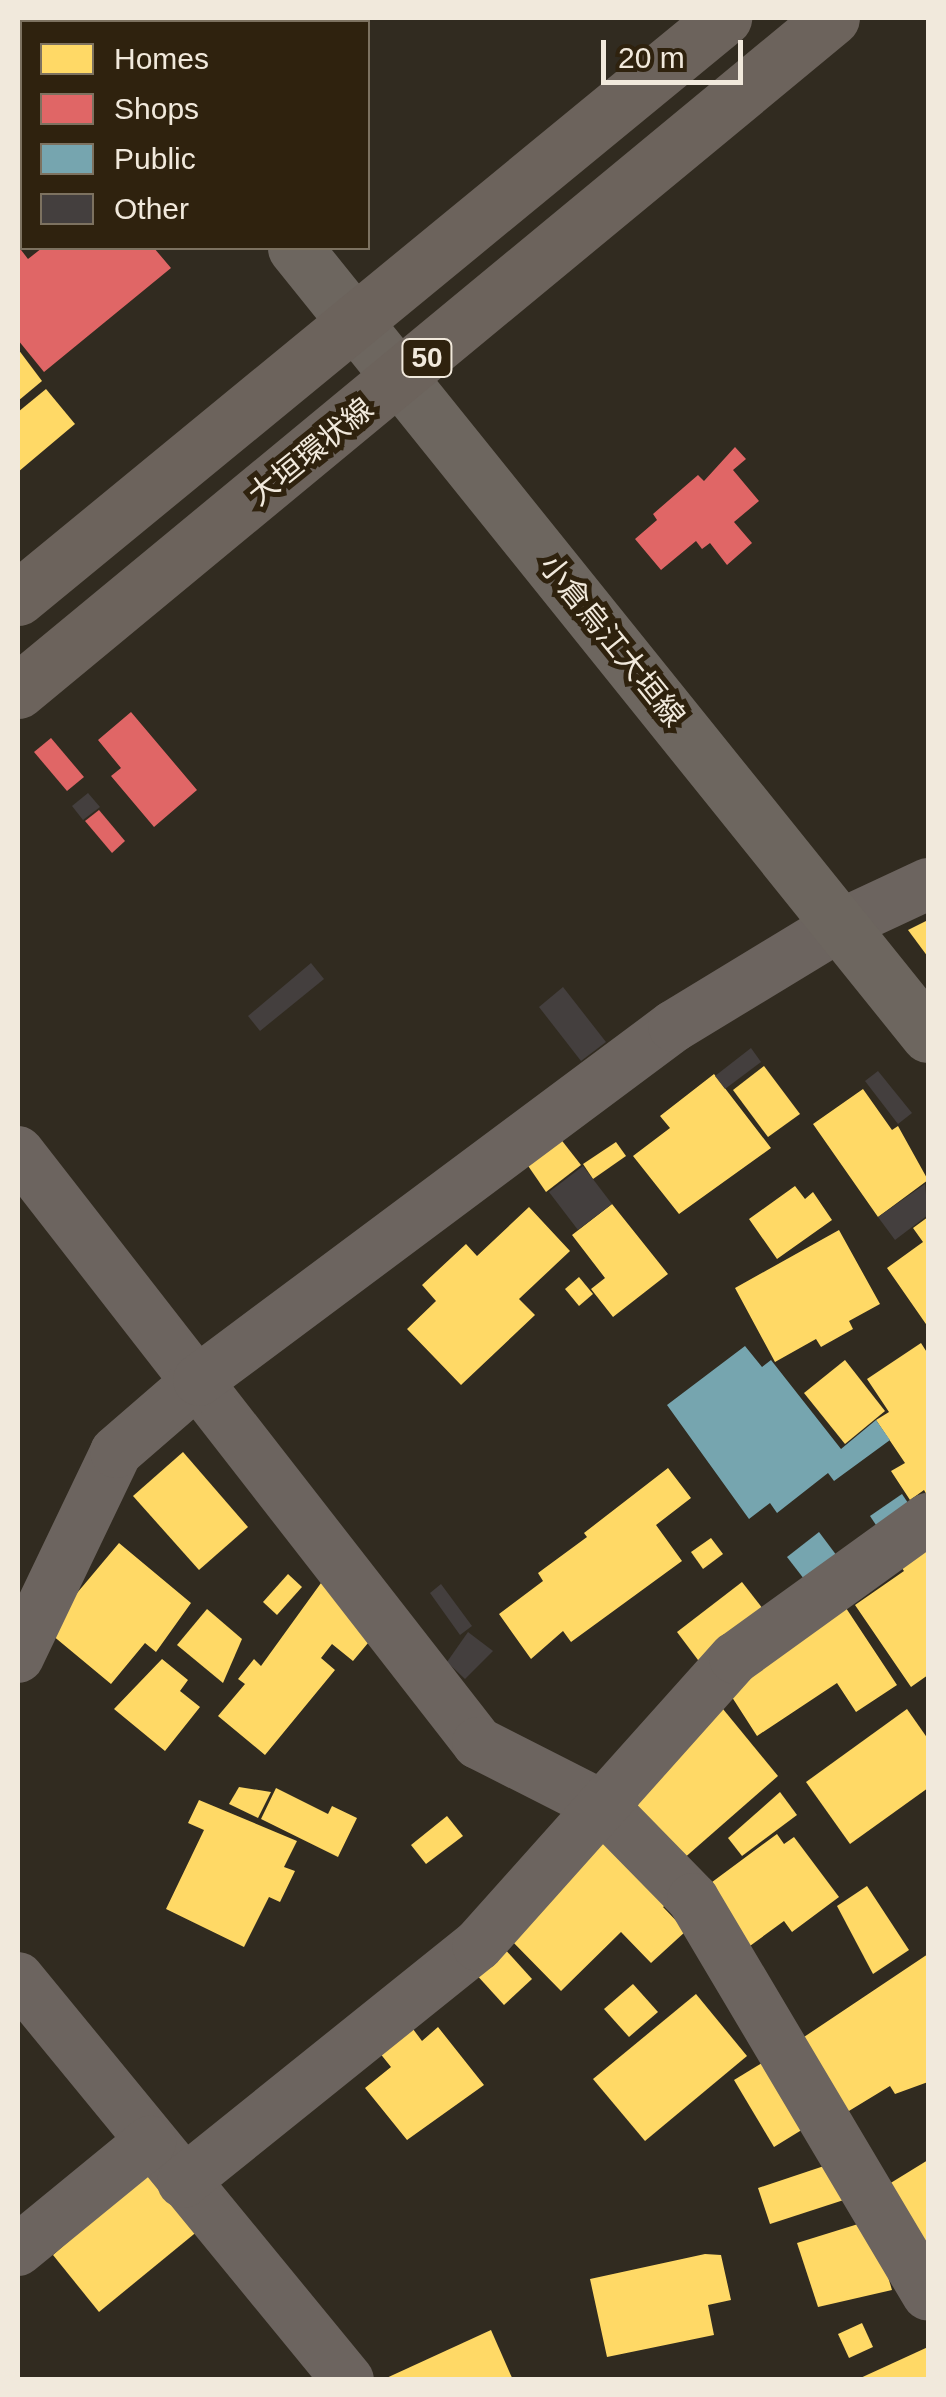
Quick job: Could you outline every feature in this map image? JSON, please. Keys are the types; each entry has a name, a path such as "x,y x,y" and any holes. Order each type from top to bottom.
{"main road":[{"name":"50","path":"18,598 724,18"},
{"name":"大垣環状線","path":"18,691 402,378 832,18"},
{"name":"小倉烏江大垣線","path":"296,250 928,1036"}],"street":[{"path":"18,1657 116,1452 199,1380 674,1026 840,926 928,884"},
{"path":"18,1152 478,1743 602,1806 694,1899 928,2295"},
{"path":"182,2182 478,1944 735,1658 928,1519"},
{"path":"18,1978 348,2380"},
{"path":"18,2250 150,2142"}],"building: Homes":[{"path":"18,349 42,381 18,401"},
{"path":"46,389 75,424 18,472 18,412"},
{"path":"928,920 928,957 908,930"},
{"path":"764,1066 800,1114 768,1137 733,1090"},
{"path":"714,1074 771,1148 679,1214 633,1156 670,1128 660,1116"},
{"path":"863,1089 892,1130 898,1126 928,1180 878,1217 813,1124"},
{"path":"552,1128 581,1165 546,1192 520,1154"},
{"path":"616,1142 626,1156 593,1179 583,1164"},
{"path":"795,1186 805,1199 813,1192 832,1220 777,1259 749,1219"},
{"path":"612,1204 668,1274 613,1317 591,1289 605,1278 572,1235"},
{"path":"529,1207 570,1251 519,1299 535,1315 461,1385 407,1329 436,1301 422,1285 466,1244 477,1256"},
{"path":"928,1217 928,1327 887,1268 923,1242 913,1228"},
{"path":"839,1230 880,1304 849,1321 853,1329 821,1347 816,1339 775,1362 735,1288"},
{"path":"579,1277 593,1294 579,1306 565,1289"},
{"path":"921,1343 928,1354 928,1497 924,1490 910,1500 891,1471 905,1463 876,1420 889,1412 867,1379"},
{"path":"845,1360 885,1411 845,1444 804,1393"},
{"path":"183,1452 248,1527 199,1570 133,1496"},
{"path":"668,1468 691,1498 656,1525 682,1561 571,1642 563,1631 531,1659 499,1614 543,1581 538,1573 587,1537 584,1533"},
{"path":"711,1538 723,1554 703,1569 691,1552"},
{"path":"928,1539 928,1675 911,1687 855,1605 904,1571 897,1561"},
{"path":"119,1543 191,1603 156,1652 145,1643 111,1684 46,1630"},
{"path":"288,1574 302,1587 277,1615 263,1602"},
{"path":"742,1582 767,1614 701,1664 677,1632"},
{"path":"321,1583 378,1631 353,1661 332,1644 321,1658 335,1670 265,1755 218,1716 245,1684 238,1679 254,1659 261,1666"},
{"path":"846,1608 897,1685 856,1712 837,1683 757,1736 730,1694 744,1675"},
{"path":"207,1609 242,1639 223,1683 177,1645"},
{"path":"162,1659 188,1680 180,1691 200,1707 165,1751 114,1709"},
{"path":"723,1709 778,1776 682,1860 636,1808 663,1765"},
{"path":"907,1709 928,1739 928,1788 850,1844 806,1782"},
{"path":"239,1787 271,1792 258,1818 229,1804"},
{"path":"276,1788 328,1814 332,1806 357,1818 338,1857 261,1819"},
{"path":"780,1792 797,1815 742,1856 728,1838"},
{"path":"199,1800 297,1841 284,1867 295,1871 280,1902 269,1897 244,1947 166,1909 204,1830 188,1823"},
{"path":"447,1816 463,1836 426,1864 411,1845"},
{"path":"777,1834 784,1844 794,1837 839,1897 792,1932 784,1921 743,1951 700,1891"},
{"path":"605,1840 668,1903 663,1907 686,1931 651,1963 621,1932 561,1991 507,1936"},
{"path":"867,1886 909,1950 873,1974 837,1906"},
{"path":"502,1946 532,1979 504,2005 474,1972"},
{"path":"928,1954 928,2082 895,2094 890,2086 839,2117 795,2043"},
{"path":"633,1984 658,2012 629,2037 604,2009"},
{"path":"696,1994 747,2056 645,2141 593,2079"},
{"path":"410,2025 422,2041 438,2027 484,2085 407,2140 365,2088 391,2067 379,2052"},
{"path":"772,2057 813,2123 774,2147 734,2080"},
{"path":"928,2160 928,2251 889,2184"},
{"path":"836,2162 853,2197 770,2224 758,2188"},
{"path":"150,2169 199,2230 99,2312 53,2255"},
{"path":"871,2220 892,2290 818,2307 797,2243"},
{"path":"705,2254 721,2255 731,2300 708,2305 714,2335 607,2357 590,2279"},
{"path":"862,2323 873,2347 849,2358 838,2334"},
{"path":"491,2330 513,2380 382,2380"},
{"path":"928,2347 928,2380 856,2380"}],"building: Shops":[{"path":"18,246 28,259 39,250 156,250 171,268 44,372 18,340"},
{"path":"735,447 746,459 733,470 759,501 734,522 752,543 727,565 710,543 702,549 696,541 661,570 635,539 657,520 653,514 698,475 704,481"},
{"path":"131,712 197,790 154,827 111,776 121,768 98,740"},
{"path":"51,738 84,777 67,791 34,752"},
{"path":"99,810 125,841 112,853 85,821"}],"building: Public":[{"path":"745,1346 762,1367 771,1360 841,1449 876,1420 890,1440 834,1481 828,1473 777,1513 770,1503 749,1519 667,1405"},
{"path":"902,1494 914,1512 882,1534 870,1516"},
{"path":"819,1532 843,1564 811,1588 787,1557"}],"building: Other":[{"path":"88,793 100,807 83,820 72,806"},
{"path":"311,963 324,979 260,1031 248,1016"},
{"path":"563,987 606,1042 581,1061 539,1007"},
{"path":"751,1048 761,1062 725,1089 715,1076"},
{"path":"878,1071 912,1113 898,1124 865,1081"},
{"path":"583,1166 612,1204 578,1230 549,1192"},
{"path":"925,1184 928,1215 895,1240 878,1217"},
{"path":"441,1584 472,1626 460,1635 430,1593"},
{"path":"468,1632 493,1651 465,1679 447,1662"}]}
